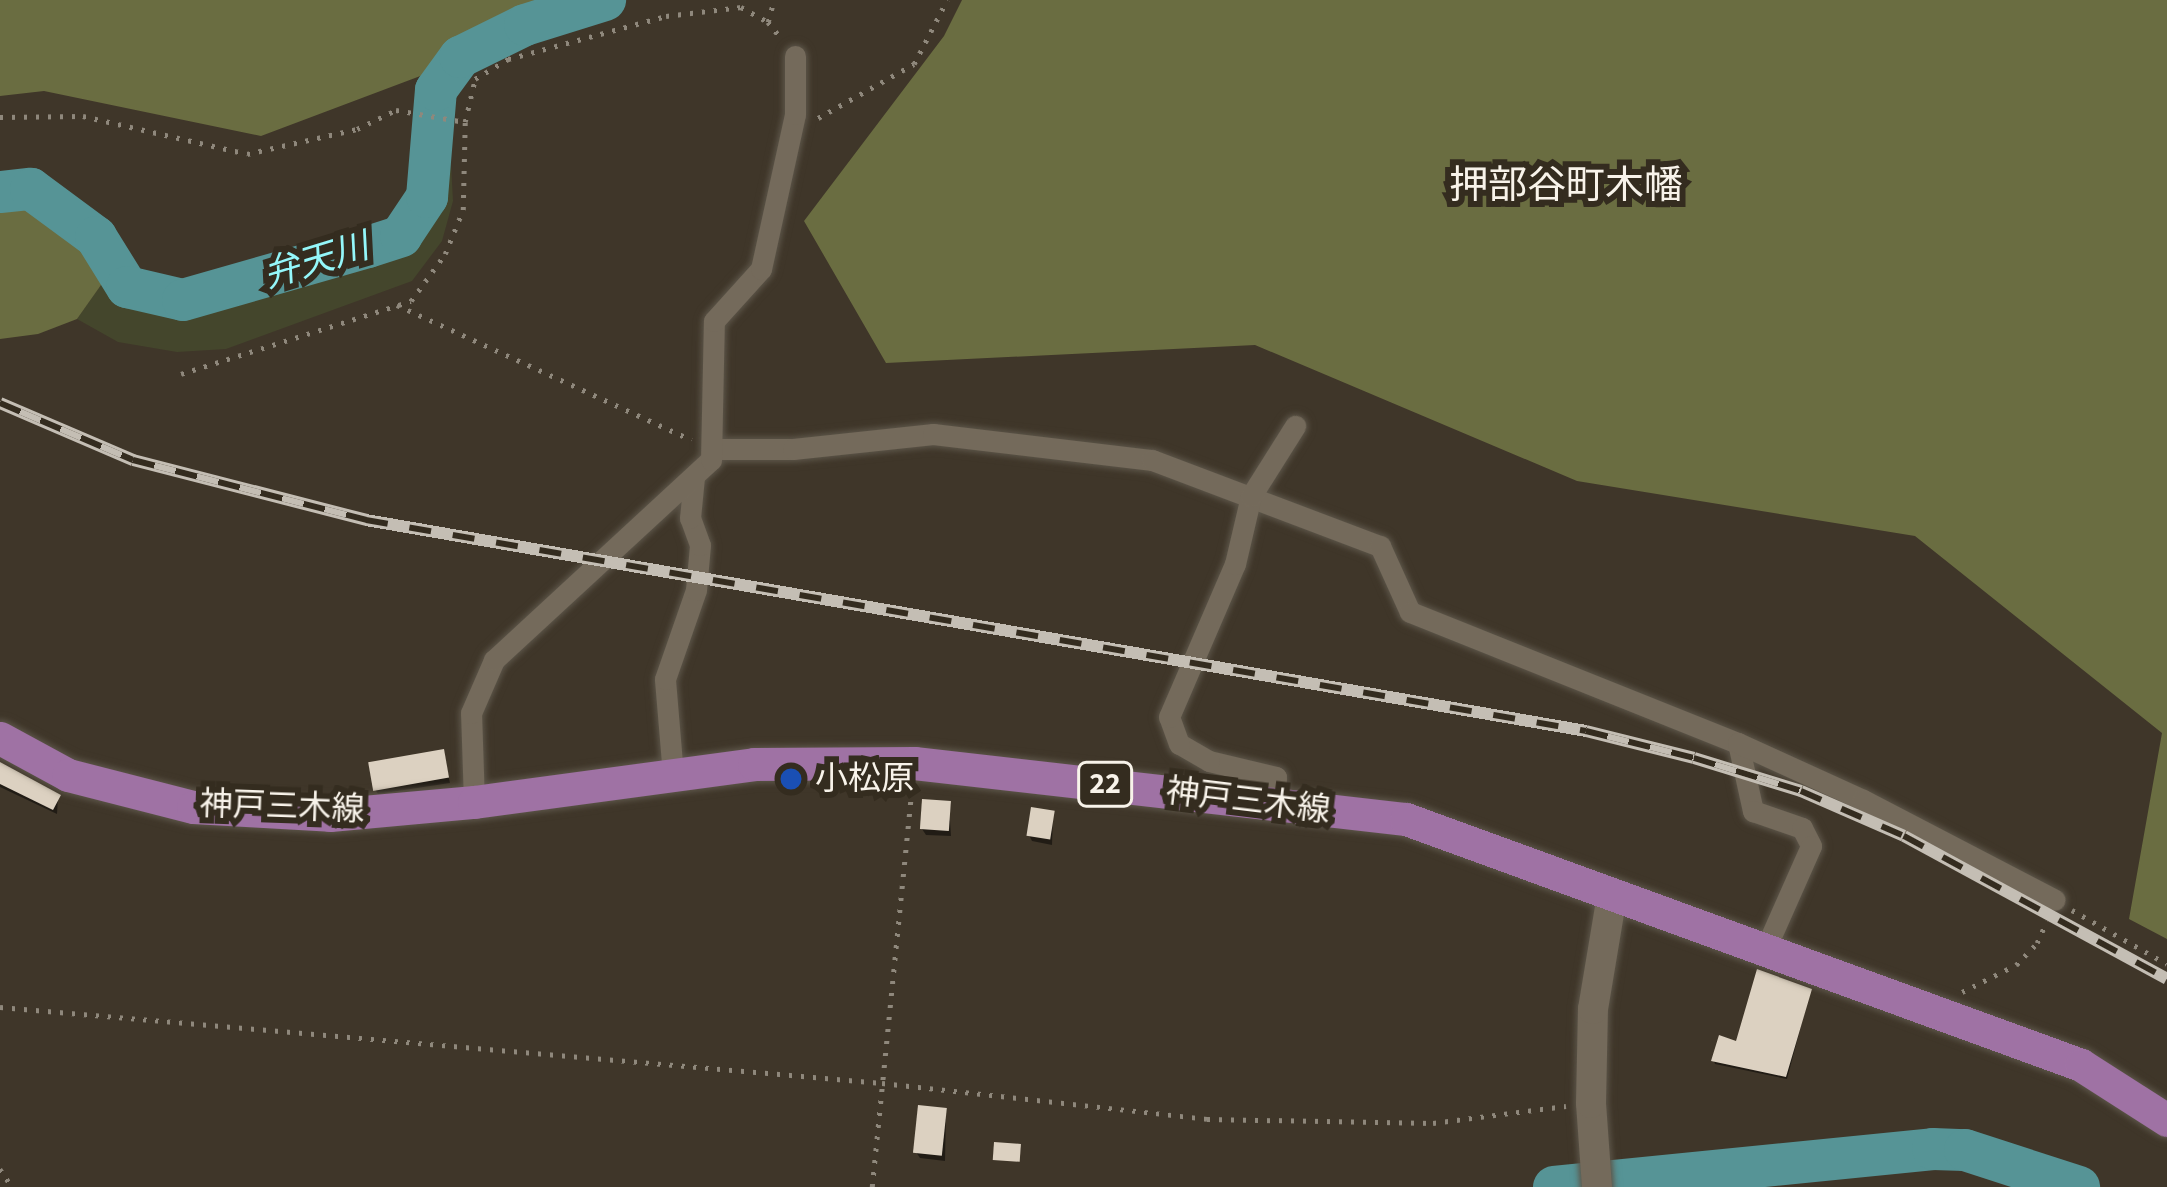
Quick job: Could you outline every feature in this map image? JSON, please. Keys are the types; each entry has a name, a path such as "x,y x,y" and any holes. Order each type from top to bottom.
{"main road":[{"name":"神戸三木線","path":"0,738 68,775 193,807 330,815 474,802 754,764 914,763 1406,819 2080,1065 2167,1120"}],"street":[{"path":"474,802 471,713 494,660 711,460 713,321 761,269 791,131 795,56"},
{"path":"1275,804 1276,777 1209,761 1179,744 1169,717 1235,564 1251,496 1294,426"},
{"path":"712,449 793,449 933,434 1152,460 1380,546 1410,612 1738,743 1863,800 2055,901"},
{"path":"673,775 665,680 696,590 700,545 690,518 694,476"},
{"path":"1738,743 1753,811 1802,828 1811,846 1764,952"},
{"path":"1597,1187 1591,1103 1593,1009 1612,896"}],"path":[{"path":"768,22 774,0"},
{"path":"791,131 914,64 947,0"},
{"path":"181,374 411,301 445,254 463,210 465,122 475,79 508,59 666,16 741,8 768,22 795,56"},
{"path":"0,117 82,116 247,154 357,130 396,110 465,122"},
{"path":"397,305 712,449"},
{"path":"872,1187 914,763"},
{"path":"1948,1017 1957,995 2015,965 2037,943 2055,901 2167,964"},
{"path":"0,1006 882,1083 1207,1119 1433,1124 1591,1103"},
{"path":"0,1169 12,1187"}],"green space":[{"path":"0,0 622,0 261,136 44,91 0,96"},
{"path":"962,0 2167,0 2167,939 2129,919 2162,733 1915,536 1577,481 1255,345 886,363 804,221 944,36"},
{"path":"449,126 453,201 442,241 412,281 226,349 177,352 118,342 77,319 106,278 132,303 210,309 365,262 415,230 434,199 437,127"},
{"path":"23,200 81,236 106,278 77,319 38,334 0,339 0,206"}],"building":[{"path":"444,749 449,778 373,791 368,762"},
{"path":"0,762 61,795 53,810 0,784"},
{"path":"922,799 951,801 949,831 920,829"},
{"path":"1031,807 1055,811 1050,839 1026,836"},
{"path":"1757,969 1812,989 1786,1077 1711,1061 1719,1035 1736,1041"},
{"path":"918,1105 947,1108 942,1156 913,1153"},
{"path":"994,1142 1021,1144 1020,1162 993,1160"}],"waterway":[{"name":"弁天川","path":"0,192 31,189 96,237 127,287 183,300 368,247 401,236 427,197 436,90 460,57 525,25 605,0"},
{"path":"1554,1187 1933,1149 1965,1150 2079,1187"}],"railway":[{"path":"0,403 133,460 366,520 1586,731 1694,758 1801,791 1904,836 2167,979"}],"place":[{"name":"小松原","path":"791,779"}],"district":[{"name":"押部谷町木幡","path":"1566,186"}]}
